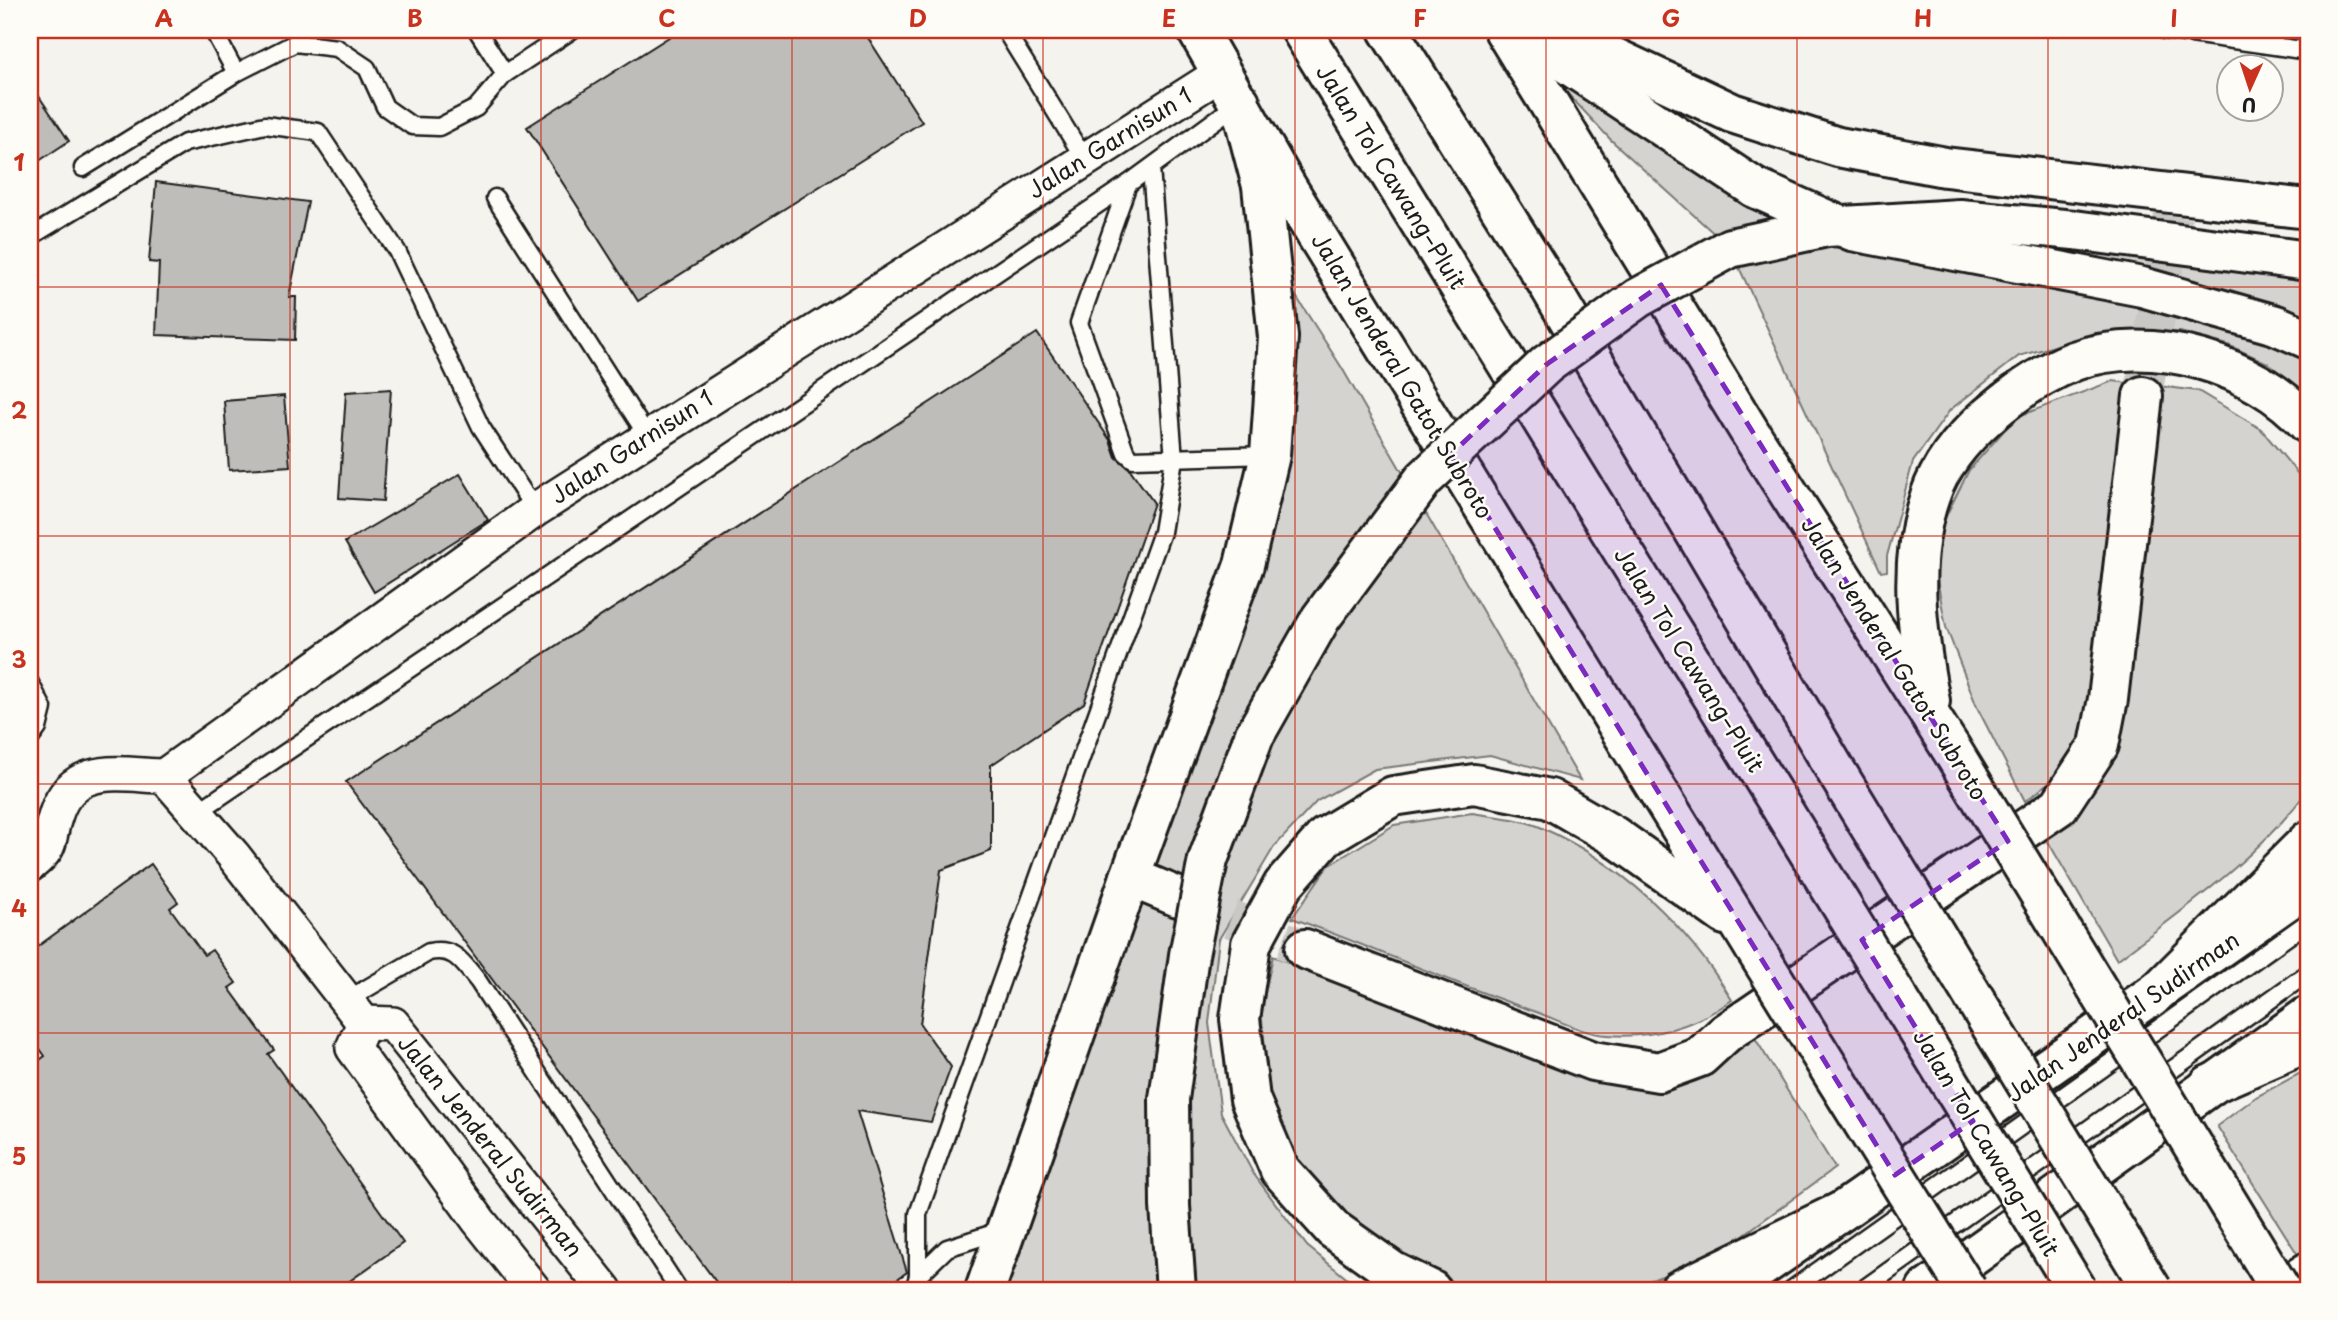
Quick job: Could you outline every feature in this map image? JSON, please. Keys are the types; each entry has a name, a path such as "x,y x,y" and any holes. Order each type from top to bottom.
{"main road":[{"name":"Jalan Tol Cawang–Pluit","path":"1301,30 2077,1290"},
{"path":"1388,30 1551,289 1839,776 2152,1290"},
{"name":"Jalan Jenderal Gatot Subroto","path":"1504,30 1751,435 1944,737 2281,1290"},
{"path":"1516,30 1755,188 1852,231 2142,287 2276,325 2308,339"},
{"path":"1571,30 1598,50 1732,113 1838,146 1945,167 2308,209"},
{"path":"984,1289 1244,565 1270,455 1278,337 1262,186 1213,57"},
{"name":"Jalan Jenderal Gatot Subroto","path":"1213,57 1314,231 1967,1290"},
{"path":"2173,216 2181,204 2206,196"},
{"path":"1176,1290 1170,1206 1170,1099 1189,955 1208,860 1254,736 1321,618 1424,479 1547,364 1638,298 1730,248 1827,227 1960,219 2074,230 2308,261"},
{"path":"1944,737 1922,656 1916,585 1918,540 1931,493 1961,440 2010,397 2075,361 2134,351 2186,356 2240,372 2289,402 2308,424"},
{"path":"1305,949 1593,1061 1659,1072 1700,1057 1726,1033 2059,806 2079,779 2099,745 2108,699 2143,396"},
{"path":"1431,1290 1392,1271 1332,1228 1280,1170 1250,1099 1240,1019 1251,944 1283,885 1325,837 1393,796 1474,785 1550,799 1614,836 1748,938"},
{"path":"2151,998 2308,841"},
{"path":"1130,877 1178,897"},
{"name":"Jalan Jenderal Sudirman","path":"1729,1290 2308,886"},
{"path":"1926,1290 2308,1016"},
{"path":"2209,1085 2308,1042"},
{"path":"1679,1290 1842,1211"},
{"path":"2281,1290 2308,1272"}],"street":[{"name":"Jalan Garnisun 1","path":"164,776 535,510 1084,158 1213,57"},
{"path":"30,865 48,850 43,814 69,789 90,776 164,776 356,1011"},
{"name":"Jalan Jenderal Sudirman","path":"534,1290 479,1222 353,1048 356,1011 393,1024 605,1290"}],"lane":[{"path":"213,30 236,73"},
{"path":"477,30 505,74"},
{"path":"83,168 236,73 295,43 337,48 367,68 385,107 412,126 439,127 476,108 505,74 572,30"},
{"path":"1005,30 1084,158"},
{"path":"2164,30 2308,51"},
{"path":"196,813 1151,168 1213,57"},
{"path":"30,237 186,143 265,125 318,132 397,251 481,427 535,510"},
{"path":"916,1283 918,1214 1162,532 1174,459 1151,168"},
{"path":"1128,184 1082,309 1080,332 1129,458 1270,455"},
{"path":"495,198 648,437"},
{"path":"30,683 43,708 38,728 30,739"},
{"path":"1791,1290 2308,922"},
{"path":"356,1011 429,952 460,948 478,981 679,1290"},
{"path":"1862,1290 2308,973"},
{"path":"916,1283 947,1248 1006,1229"}],"highlighted area":[{"path":"1661,285 2008,841 1862,940 1973,1121 1895,1175 1450,455 1547,364"}],"shaded area":[{"path":"1508,30 1841,226 2308,261 2308,396 2268,363 2228,345 2180,332 2105,332 2019,356 1950,410 1913,462 1887,556 1887,571 1881,572 1730,248 1611,140"},
{"path":"1285,279 1342,368 1580,780 1490,755 1375,769 1317,801 1274,847 1219,939 1209,1023 1221,1113 1253,1173 1307,1246 1361,1290 982,1290 1244,565"},
{"path":"2113,381 2128,383 2085,723 2075,748 2062,768 2025,801 1977,707 1946,627 1935,569 1943,522 1969,470 2016,417"},
{"path":"2159,386 2198,391 2261,429 2308,486 2308,790 2288,815 2243,861 2117,960 2043,833 2064,818"},
{"path":"1472,813 1540,827 1569,841 1624,877 1673,922 1714,972 1732,1000 1704,1017 1673,1029 1640,1035 1598,1034 1475,990 1292,918 1328,866 1394,825"},
{"path":"1273,956 1468,1035 1601,1078 1661,1089 1696,1081 1755,1038 1835,1168 1713,1257 1638,1285 1591,1290 1474,1290 1416,1268 1347,1224 1300,1164 1271,1104 1261,1011"},
{"path":"2308,1069 2308,1249 2298,1255 2217,1126 2256,1097"}],"building":[{"path":"680,30 863,30 922,122 638,301 527,127"},
{"path":"30,83 69,141 30,167"},
{"path":"156,182 308,202 289,297 296,297 295,340 156,335 159,263 149,262"},
{"path":"1037,333 1110,440 1116,457 1129,468 1154,503 1084,703 991,765 991,851 941,870 920,1024 951,1067 931,1122 857,1111 907,1272 882,1290 722,1290 346,782"},
{"path":"391,389 383,501 339,498 346,392"},
{"path":"284,396 290,466 229,470 224,401"},
{"path":"460,474 488,520 374,592 345,542"},
{"path":"151,864 178,902 170,908 204,955 212,950 236,983 229,988 274,1050 268,1054 403,1243 337,1290 30,1290 30,1067 45,1056 30,1035 30,952"}],"tunnel":[{"path":"2143,396 2173,216"},
{"path":"1178,897 1305,949"}]}
